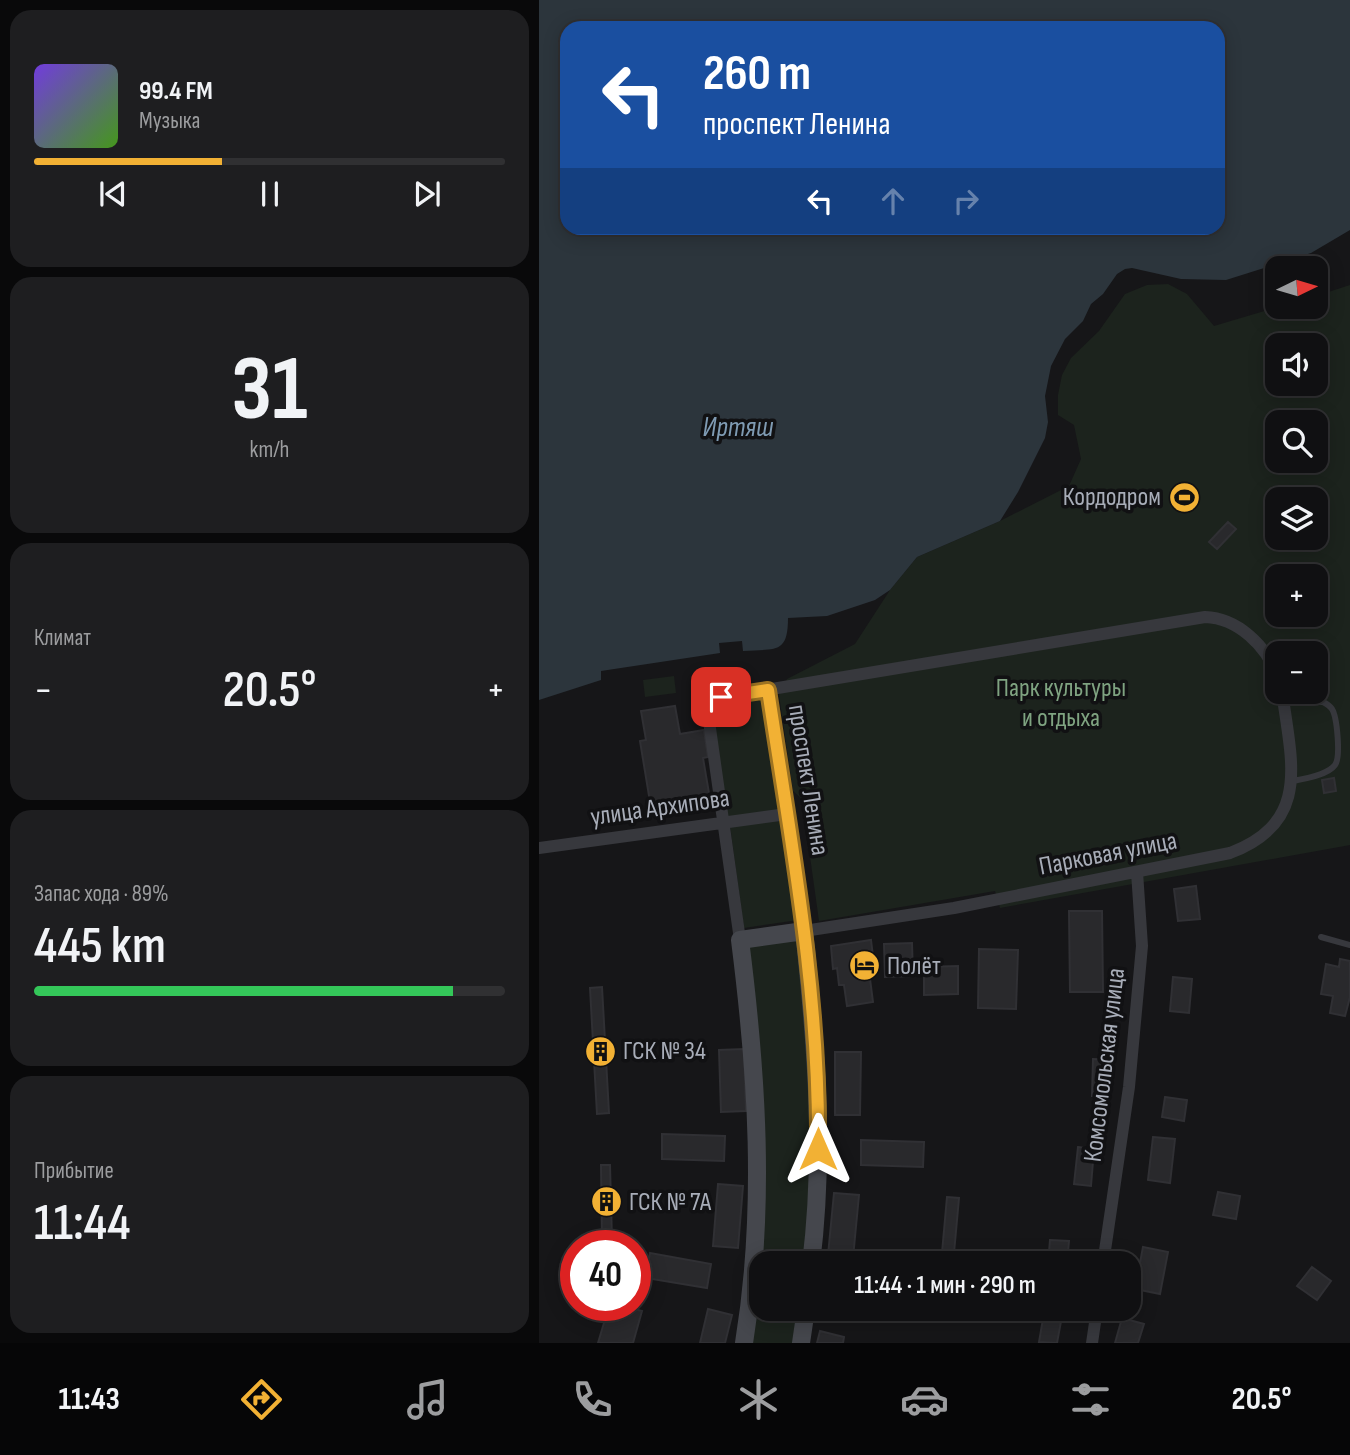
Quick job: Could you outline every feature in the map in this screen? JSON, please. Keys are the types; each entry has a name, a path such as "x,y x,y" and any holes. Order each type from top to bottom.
{"street":[{"path":"768,690 1205,617 1218,617 1245,632 1265,652"},
{"name":"проспект Ленина","path":"744,1343 753,1294 758,1132 752,1036 706,700 768,690 804,931 815,1032 819,1091 812,1251"},
{"name":"Парковая улица","path":"804,931 954,908 1230,853 1247,847 1262,838 1274,826 1282,813 1293,781 1284,704"},
{"name":"улица Архипова","path":"539,848 787,814"},
{"name":"Комсомольская улица","path":"1105,1251 1129,1087 1142,946 1137,872"},
{"path":"740,940 804,931"},
{"path":"801,1343 804,1321"},
{"path":"1092,1343 1095,1321"}],"lane":[{"path":"1293,781 1330,770 1336,765 1338,757 1334,712 1325,704"},
{"path":"1321,937 1350,945"}],"green space":[{"name":"Парк культуры и отдыха","path":"1168,284 1187,294 1214,326 1265,311 1265,319 1328,319 1328,292 1350,285 1350,845 1000,908 995,891 819,921 802,799 793,791 779,695 787,679 855,644 890,590 917,557 1000,521 1069,486 1081,459 1074,425 1058,415 1062,375 1071,358 1099,331 1125,294 1147,285"},
{"path":"674,676 676,693 645,697 643,680"},
{"path":"764,693 782,810 728,818 711,702"},
{"path":"783,818 798,920 744,928 730,826"},
{"path":"800,937 814,1091 807,1251 749,1251 749,1321 798,1321 795,1343 749,1343 747,945"}],"water":[{"name":"Иртяш","path":"539,0 1350,0 1350,230 1302,256 1265,256 1265,268 1226,280 1181,279 1132,268 1125,269 1117,274 1103,294 1091,304 1083,321 1065,339 1051,366 1045,396 1048,422 1045,438 1000,521 917,557 890,590 875,600 827,616 788,618 785,639 777,648 743,651 742,641 719,643 720,653 601,671 601,680 539,700"}],"building":[{"path":"1228,522 1236,529 1217,549 1209,542"},
{"path":"675,706 680,734 704,730 708,757 703,758 711,805 652,814 640,741 646,740 641,711"},
{"path":"1334,778 1336,791 1324,793 1322,780"},
{"path":"1196,886 1200,919 1178,921 1174,889"},
{"path":"1069,911 1102,911 1103,992 1070,992"},
{"path":"871,940 873,956 867,956 873,1002 847,1006 844,985 839,985 837,968 833,969 831,946"},
{"path":"912,943 913,976 885,977 884,944"},
{"path":"979,949 1018,950 1016,1009 978,1008"},
{"path":"1340,959 1350,961 1350,997 1345,1016 1330,1013 1333,996 1321,994 1326,964 1339,967"},
{"path":"958,966 958,994 924,995 924,967"},
{"path":"1173,977 1192,979 1189,1013 1170,1011"},
{"name":"ГСК № 34","path":"602,987 609,1113 597,1114 590,988"},
{"path":"744,1049 746,1111 721,1112 719,1050"},
{"path":"835,1052 861,1052 860,1115 835,1115"},
{"path":"1093,1059 1112,1060 1110,1096 1092,1096"},
{"path":"1165,1097 1187,1100 1184,1121 1162,1117"},
{"path":"662,1134 725,1136 724,1161 662,1159"},
{"path":"1153,1137 1175,1139 1170,1183 1148,1180"},
{"path":"861,1140 924,1142 923,1167 861,1165"},
{"path":"1078,1147 1094,1149 1091,1186 1074,1184"},
{"name":"ГСК № 7А","path":"601,1165 610,1165 612,1230 602,1230"},
{"path":"718,1184 743,1186 738,1248 713,1246"},
{"path":"1218,1192 1240,1196 1236,1219 1213,1215"},
{"path":"834,1193 859,1195 854,1251 828,1251"},
{"path":"947,1197 959,1198 954,1251 942,1251"},
{"path":"1050,1240 1069,1241 1068,1251 1049,1251"},
{"path":"1143,1247 1168,1252 1160,1294 1141,1290"},
{"path":"651,1253 711,1264 707,1288 651,1279"},
{"path":"1312,1267 1331,1281 1317,1300 1297,1286"},
{"path":"708,1309 732,1315 725,1343 700,1343"},
{"path":"605,1321 639,1321 633,1343 598,1343"},
{"path":"1043,1321 1061,1321 1057,1343 1039,1342"},
{"path":"1121,1321 1144,1324 1138,1343 1115,1343"},
{"path":"820,1331 844,1337 843,1343 817,1343"}],"place":[{"name":"Кордодром","path":"1184,497"},
{"name":"Полёт","path":"864,966"},
{"name":"ГСК № 34","path":"600,1051"},
{"name":"ГСК № 7А","path":"606,1202"}],"route":[{"path":"721,697 768,690 804,931 819,1091 818,1149"}]}
